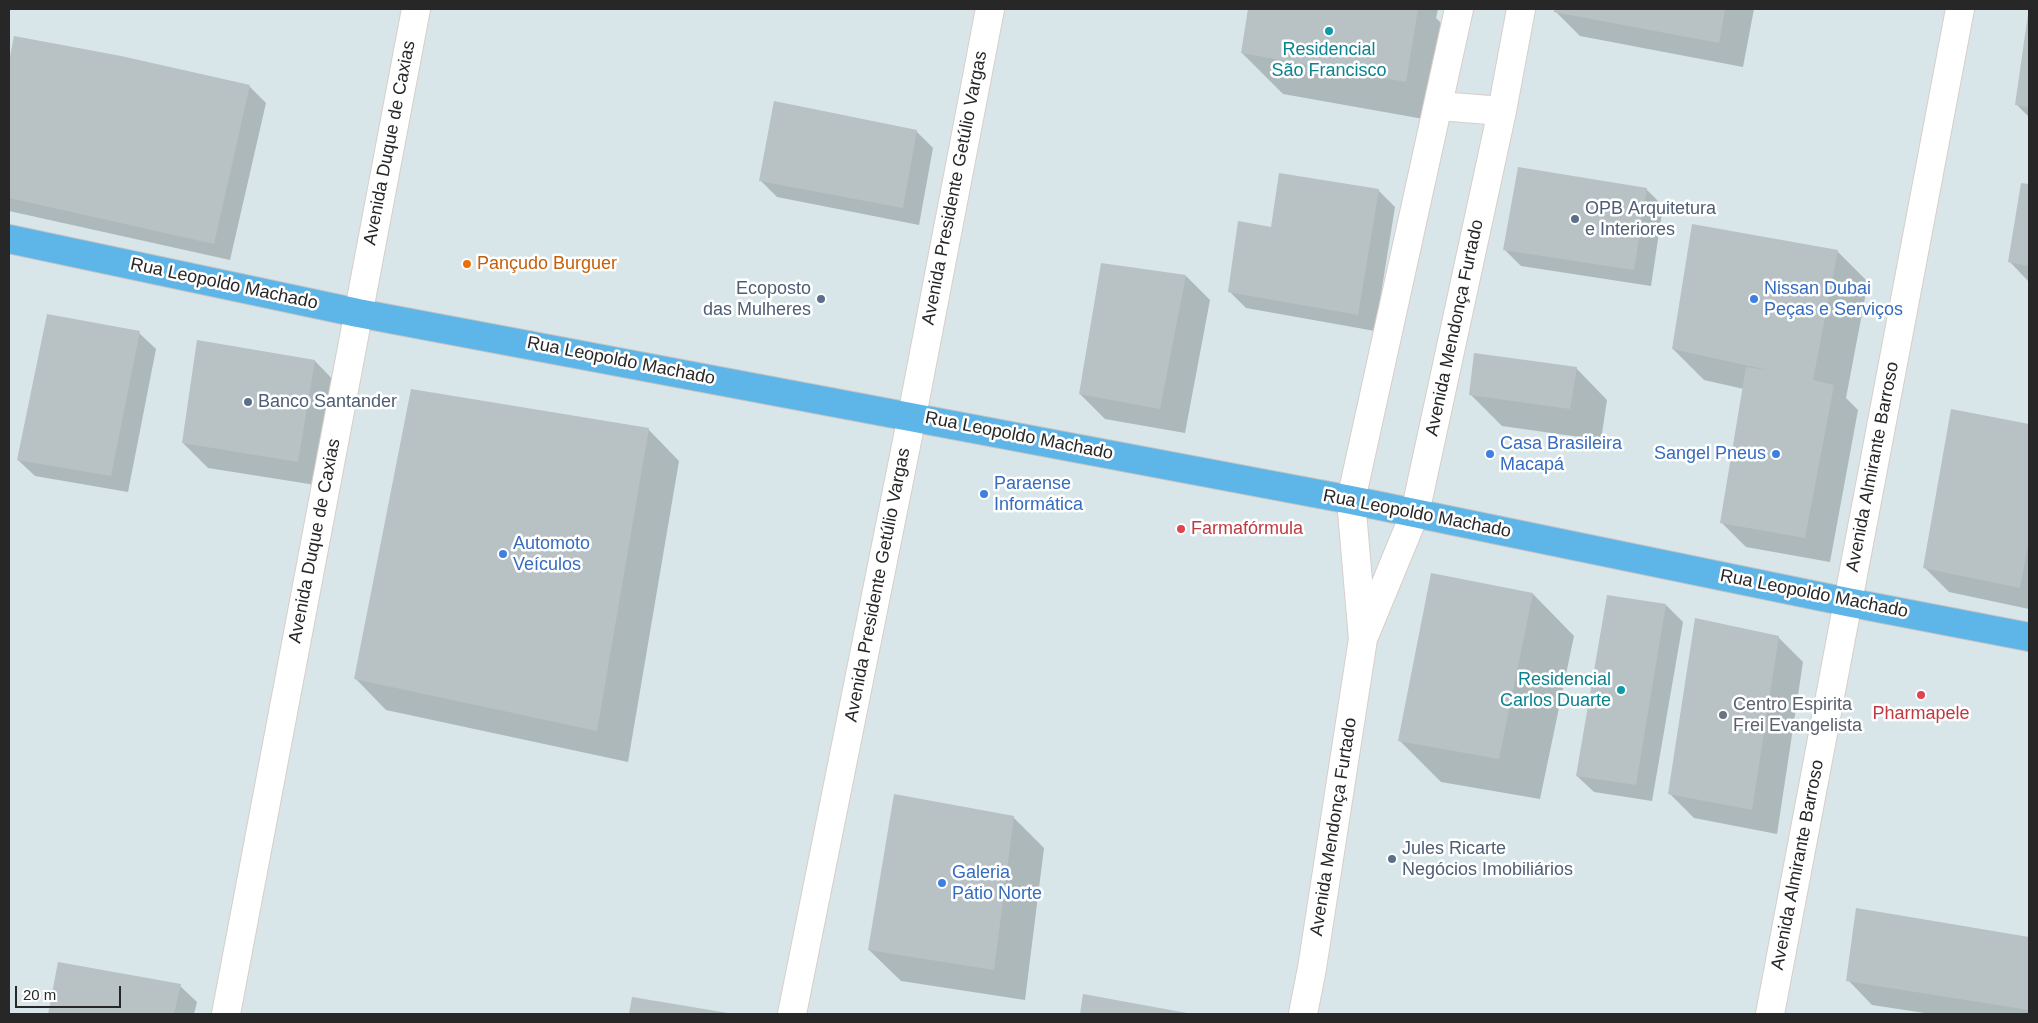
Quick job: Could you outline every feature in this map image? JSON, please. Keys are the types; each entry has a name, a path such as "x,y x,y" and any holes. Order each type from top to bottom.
{"main road":[{"name":"Rua Leopoldo Machado","path":"9,240 358,312 1351,500 1847,602 2029,637"}],"street":[{"name":"Avenida Duque de Caxias","path":"226,1014 416,9"},
{"name":"Avenida Presidente Getúlio Vargas","path":"792,1014 912,416 990,9"},
{"name":"Avenida Mendonça Furtado","path":"1303,1014 1312,968 1362,639 1351,500 1459,9"},
{"name":"Avenida Mendonça Furtado","path":"1362,639 1414,513 1502,111 1521,9"},
{"name":"Avenida Almirante Barroso","path":"1770,1014 1960,9"},
{"path":"1439,106 1502,111"}],"building":[{"name":"Residencial São Francisco","path":"1248,9 1418,9 1406,82 1241,53"},
{"path":"1554,9 1725,9 1719,43 1554,12"},
{"path":"2029,14 2029,107 2015,105"},
{"path":"14,36 121,56 250,85 214,244 9,198 9,61"},
{"path":"774,101 917,130 903,208 759,181"},
{"name":"OPB Arquitetura e Interiores","path":"1518,167 1647,188 1634,270 1503,250"},
{"path":"1279,173 1379,189 1358,315 1228,292 1238,221 1271,227"},
{"path":"2021,183 2029,184 2029,266 2008,262"},
{"path":"1692,224 1838,250 1813,380 1834,385 1805,538 1720,523 1746,367 1772,371 1672,349"},
{"path":"1101,263 1186,275 1160,409 1079,394"},
{"path":"47,314 140,331 111,476 17,460"},
{"name":"Banco Santander","path":"197,340 315,360 298,462 182,443"},
{"path":"1474,353 1577,367 1570,409 1469,395"},
{"name":"Automoto Veículos","path":"411,389 649,428 597,731 354,679"},
{"path":"1951,409 2029,424 2029,540 2020,588 1923,568"},
{"path":"1431,573 1533,593 1499,759 1398,741"},
{"name":"Residencial Carlos Duarte","path":"1607,595 1666,604 1636,785 1576,776"},
{"name":"Centro Espirita Frei Evangelista","path":"1695,618 1779,636 1752,810 1668,794"},
{"name":"Galeria Pátio Norte","path":"894,794 1014,816 994,970 868,950"},
{"path":"1856,908 2029,937 2029,1010 1846,981"},
{"path":"58,962 181,984 174,1014 48,1014"},
{"path":"1083,994 1187,1013 1080,1014"},
{"path":"632,997 728,1013 728,1014 629,1014"}],"place":[{"name":"Residencial São Francisco","path":"1329,31"},
{"name":"OPB Arquitetura e Interiores","path":"1575,219"},
{"name":"Pançudo Burguer","path":"467,264"},
{"name":"Ecoposto das Mulheres","path":"821,299"},
{"name":"Nissan Dubai Peças e Serviços","path":"1754,299"},
{"name":"Banco Santander","path":"248,402"},
{"name":"Casa Brasileira Macapá","path":"1490,454"},
{"name":"Sangel Pneus","path":"1776,454"},
{"name":"Paraense Informática","path":"984,494"},
{"name":"Farmafórmula","path":"1181,529"},
{"name":"Automoto Veículos","path":"503,554"},
{"name":"Residencial Carlos Duarte","path":"1621,690"},
{"name":"Pharmapele","path":"1921,695"},
{"name":"Centro Espirita Frei Evangelista","path":"1723,715"},
{"name":"Jules Ricarte Negócios Imobiliários","path":"1392,859"},
{"name":"Galeria Pátio Norte","path":"942,883"}]}
